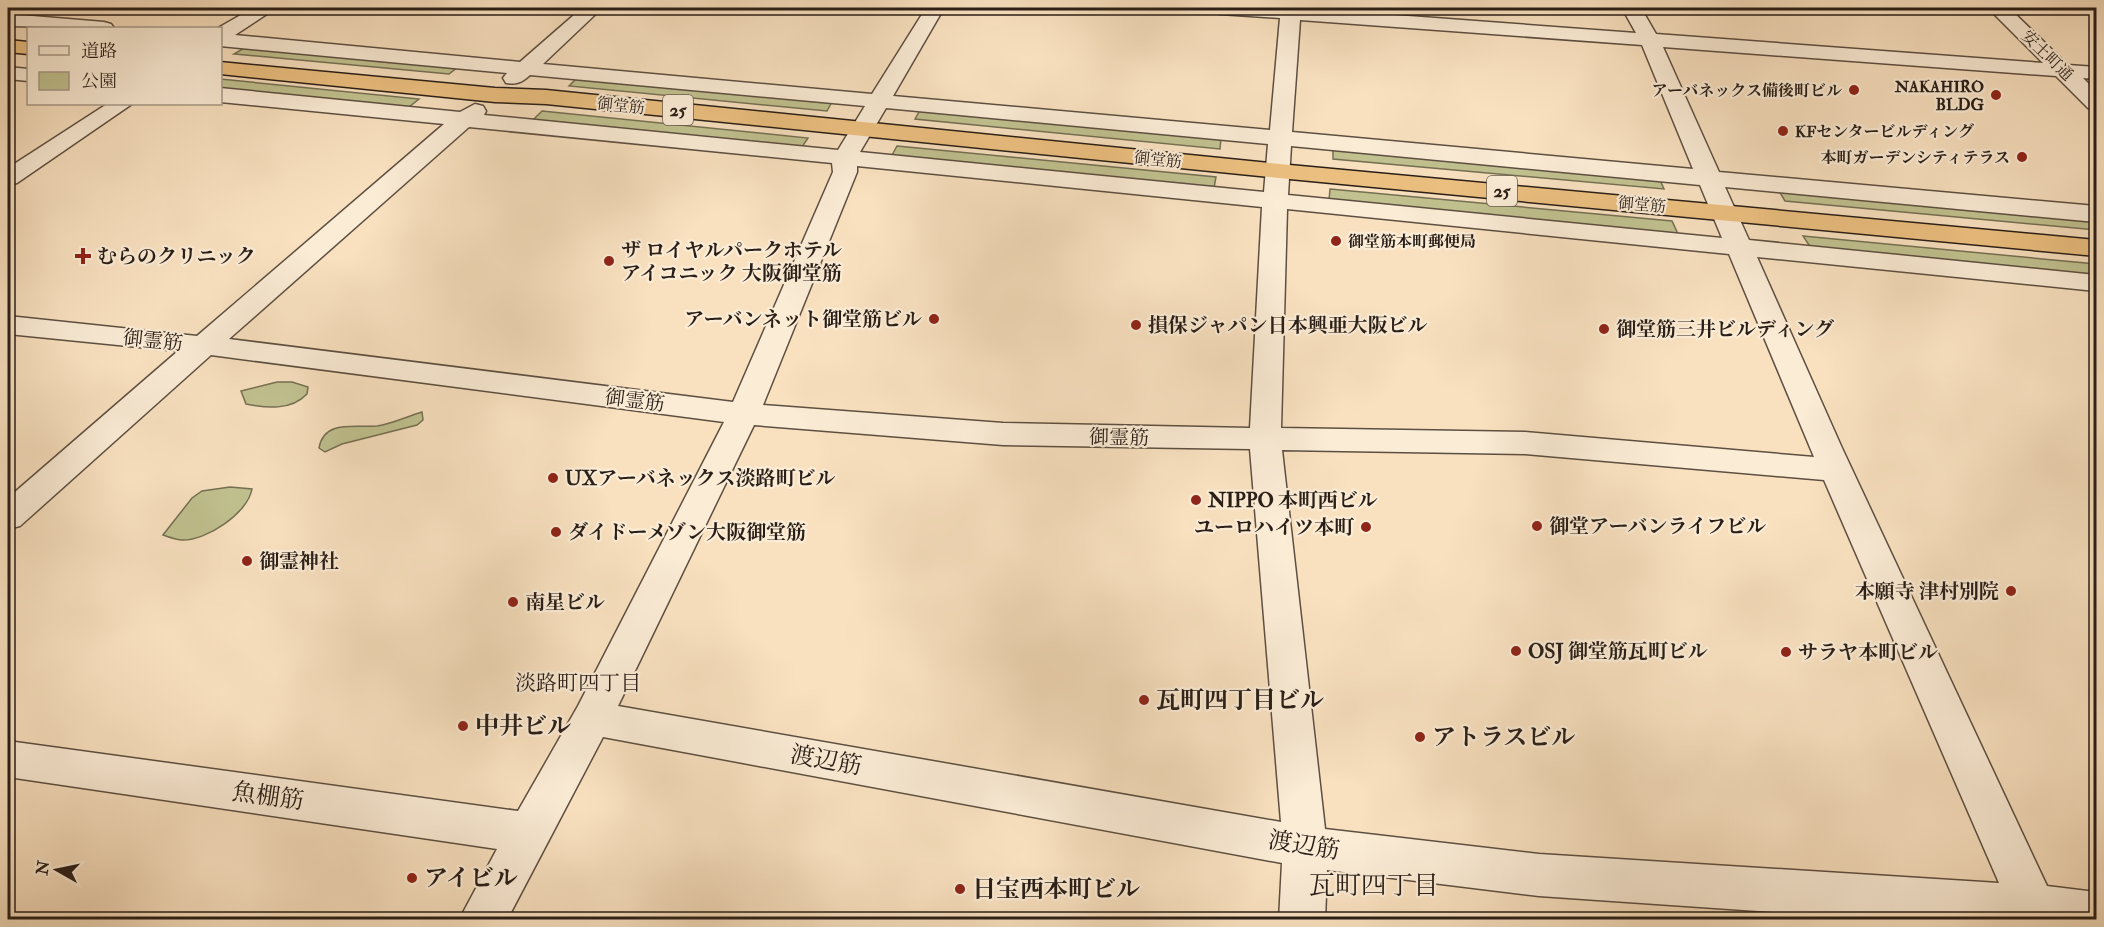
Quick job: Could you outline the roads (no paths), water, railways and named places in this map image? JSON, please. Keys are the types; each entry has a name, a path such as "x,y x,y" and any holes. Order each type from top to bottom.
{"highway":[{"path":"8,46 27,48"},
{"name":"御堂筋","path":"222,68 495,95 546,97 862,129 1277,186 1725,211 2097,248"}],"street":[{"path":"222,37 266,8"},
{"path":"8,517 202,345 495,95 592,8"},
{"path":"482,920 592,718 744,414 845,172 844,159 935,8"},
{"path":"1220,8 1291,10 2097,73"},
{"path":"1632,8 1649,39 1836,470 2036,913"},
{"name":"安土町通","path":"1998,8 2097,104"},
{"path":"1291,10 1277,186 1265,441 1305,847 1302,920"},
{"path":"8,20 92,27"},
{"path":"222,38 2097,214"},
{"path":"8,73 27,75"},
{"path":"222,95 844,159 1277,186 1741,248 2097,284"},
{"path":"8,178 119,105"},
{"name":"御霊筋","path":"8,325 202,345 744,414 1003,434 1265,441 1525,443 1836,470"},
{"name":"渡辺筋","path":"592,718 1305,847 1539,876 2036,913 2097,914"},
{"name":"魚棚筋","path":"8,759 528,833"}],"place":[{"name":"アーバネックス備後町ビル","path":"1854,90"},
{"name":"NAKAHIRO BLDG","path":"1996,95"},
{"name":"KFセンタービルディング","path":"1783,131"},
{"name":"本町ガーデンシティテラス","path":"2022,157"},
{"name":"御堂筋本町郵便局","path":"1336,241"},
{"name":"むらのクリニック","path":"83,256"},
{"name":"ザ ロイヤルパークホテル アイコニック 大阪御堂筋","path":"609,261"},
{"name":"アーバンネット御堂筋ビル","path":"934,319"},
{"name":"損保ジャパン日本興亜大阪ビル","path":"1136,325"},
{"name":"御堂筋三井ビルディング","path":"1604,329"},
{"name":"UXアーバネックス淡路町ビル","path":"553,478"},
{"name":"NIPPO 本町西ビル","path":"1196,500"},
{"name":"御堂アーバンライフビル","path":"1537,526"},
{"name":"ユーロハイツ本町","path":"1366,527"},
{"name":"ダイドーメゾン大阪御堂筋","path":"556,532"},
{"name":"御霊神社","path":"247,561"},
{"name":"本願寺 津村別院","path":"2011,591"},
{"name":"南星ビル","path":"513,602"},
{"name":"OSJ 御堂筋瓦町ビル","path":"1516,651"},
{"name":"サラヤ本町ビル","path":"1786,652"},
{"name":"瓦町四丁目ビル","path":"1144,700"},
{"name":"中井ビル","path":"463,726"},
{"name":"アトラスビル","path":"1420,737"},
{"name":"アイビル","path":"412,878"},
{"name":"日宝西本町ビル","path":"960,889"}],"district":[{"name":"淡路町四丁目","path":"578,683"},
{"name":"瓦町四丁目","path":"1374,885"}]}
